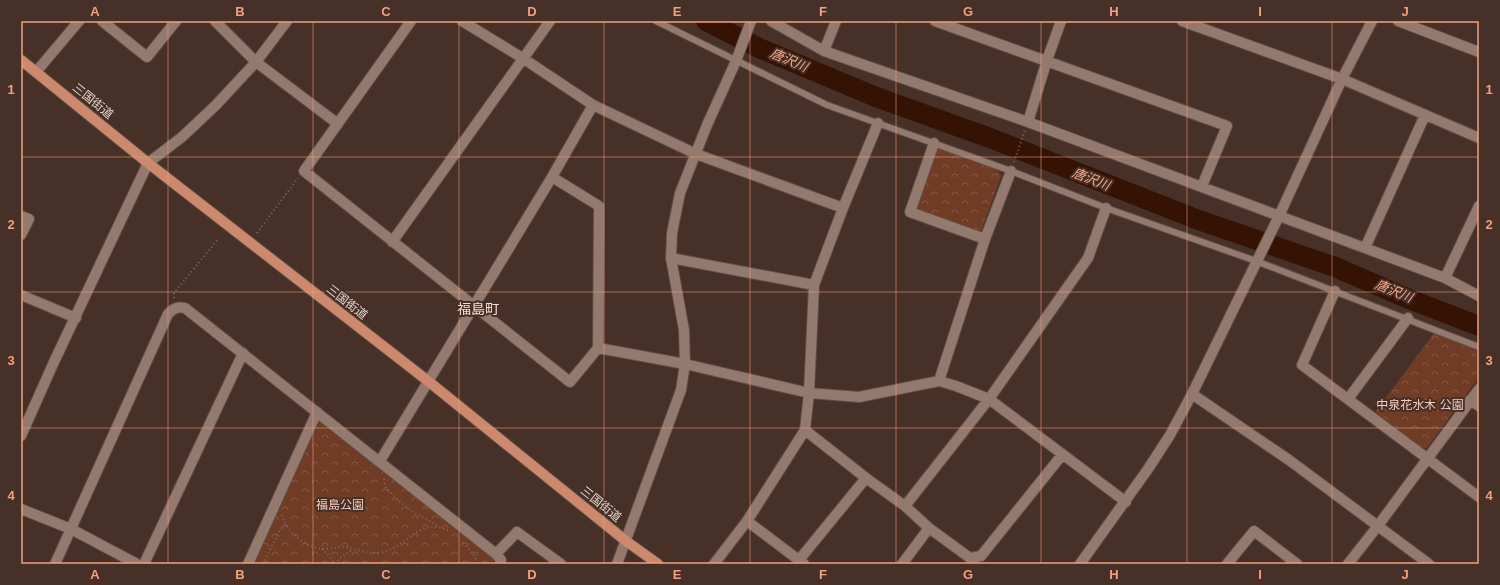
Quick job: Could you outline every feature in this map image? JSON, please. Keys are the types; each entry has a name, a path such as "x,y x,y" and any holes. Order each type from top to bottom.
{"main road":[{"name":"三国街道","path":"21,60 148,163 428,381 626,541 658,564"}],"street":[{"path":"36,72 79,21"},
{"path":"102,21 147,57 176,21"},
{"path":"215,21 256,62 338,124"},
{"path":"21,436 53,364 148,163 182,137 216,105 256,62 287,21"},
{"path":"411,21 304,171 570,382 598,348 599,206 552,177"},
{"path":"462,21 524,59 593,105 696,154 843,208"},
{"path":"392,242 550,21"},
{"path":"617,564 681,390 685,364 684,330 671,258 672,233 680,193 751,21"},
{"path":"771,21 824,51 1028,122 1202,186 1445,278 1479,296"},
{"path":"824,51 836,21"},
{"path":"935,21 1227,126 1202,186"},
{"path":"1028,122 1061,21"},
{"path":"1182,21 1342,79 1479,138"},
{"path":"1080,564 1126,502 1170,435 1192,394 1279,216 1342,79 1372,21"},
{"path":"1398,21 1479,52"},
{"path":"380,461 473,305 552,177 593,105"},
{"path":"1365,248 1425,115"},
{"path":"714,564 747,521 805,430 809,393 814,285 843,208 878,123"},
{"path":"934,143 910,212 985,239"},
{"path":"939,382 985,239 1012,167"},
{"path":"1445,278 1479,206"},
{"path":"905,506 989,399 1088,258 1106,208"},
{"path":"21,216 29,219 21,235"},
{"path":"671,258 814,285"},
{"path":"1335,291 1302,365 1426,459 1479,497"},
{"path":"21,294 76,318"},
{"path":"55,564 168,314 174,309 180,307 185,308 243,353 496,554 501,560 500,564"},
{"path":"1348,400 1408,318"},
{"path":"598,348 685,364 809,393 859,397 939,382 974,392 989,399 1126,502"},
{"path":"144,564 243,353"},
{"path":"1348,564 1378,527 1426,459 1479,389"},
{"path":"1192,394 1289,460 1429,564"},
{"path":"1470,400 1479,406"},
{"path":"248,564 317,412"},
{"path":"805,430 866,478 905,506 929,528 970,558 981,556 1062,455"},
{"path":"747,521 801,562 866,478"},
{"path":"21,509 71,529 137,564"},
{"path":"902,564 929,528"},
{"path":"1227,564 1254,531 1297,564"},
{"path":"496,554 517,532 561,564"}],"lane":[{"path":"656,21 827,105 934,143 1012,167 1106,208 1256,261 1479,346"}],"path":[{"path":"1012,167 1024,132"},
{"path":"257,233 304,171"},
{"path":"174,309 174,293 219,238"},
{"path":"390,470 384,479 386,488 399,501 416,514 425,517 451,533"},
{"path":"262,564 280,530 287,524 295,535 305,544 321,548 333,548 338,546 372,553 384,552 423,528 440,526"},
{"path":"463,542 474,555 478,564"},
{"path":"321,548 335,564 340,558 353,549"}],"green space":[{"path":"939,149 998,170 1001,176 981,231 978,233 919,212 917,208 934,152"},
{"name":"中泉花水木 公園","path":"1434,333 1479,350 1479,377 1427,448 1421,449 1374,414"},
{"name":"福島公園","path":"317,412 494,559 492,564 248,564"}],"waterway":[{"name":"唐沢川","path":"706,21 759,48 876,97 990,138 1196,219 1335,267 1409,299 1479,326"}],"district":[{"name":"福島町","path":"478,309"}]}
